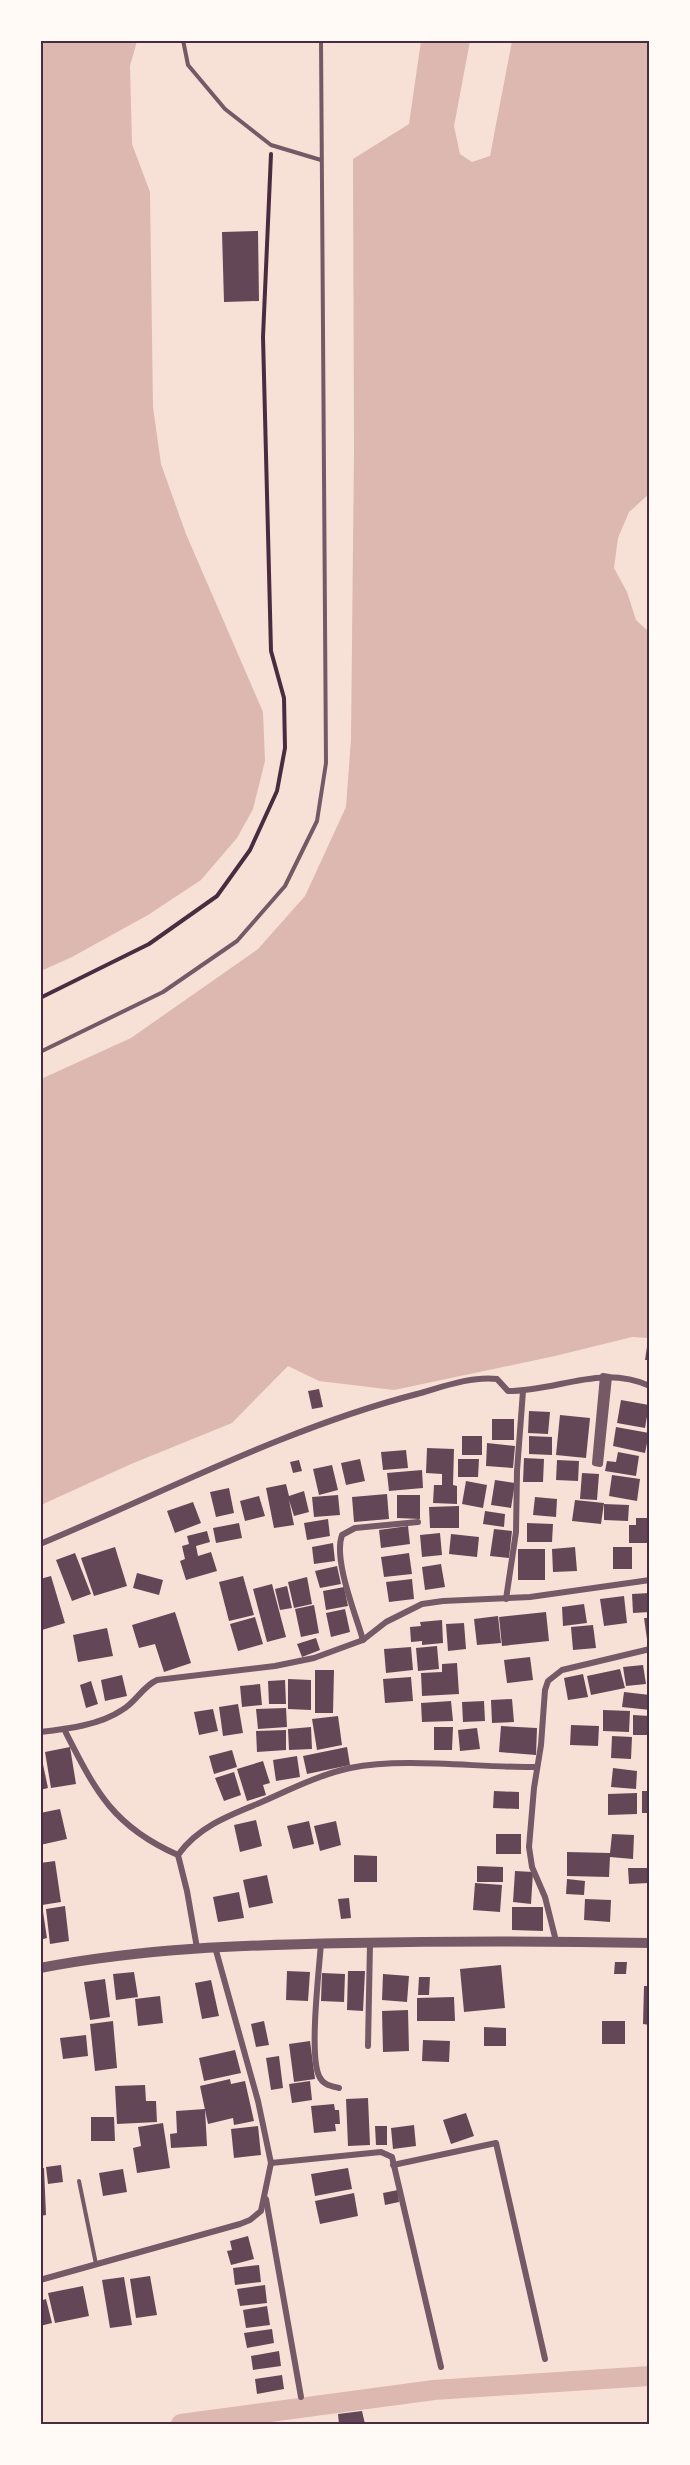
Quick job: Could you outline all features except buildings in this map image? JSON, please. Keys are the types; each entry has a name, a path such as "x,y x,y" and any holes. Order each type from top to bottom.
{"street":[{"path":"603,1376 609,1377 600,1464 595,1463 603,1376"},
{"path":"40,1544 320,1423 456,1383 488,1378 500,1381 508,1391 523,1391 603,1376 635,1380 650,1386"},
{"path":"506,1599 516,1532 517,1472 523,1391"},
{"path":"363,1640 341,1562 339,1546 342,1535 355,1528 418,1522"},
{"path":"40,1732 64,1729 122,1711 148,1684 157,1680 296,1662 363,1640 386,1622 422,1604 442,1601 506,1599 650,1580"},
{"path":"556,1941 547,1903 532,1867 529,1847 541,1745 542,1701 548,1682 554,1675 570,1667 650,1649"},
{"path":"64,1729 87,1774 117,1817 153,1844 178,1855"},
{"path":"197,1948 178,1855 186,1843 219,1820 314,1780 350,1768 378,1765 537,1767"},
{"path":"368,2046 370,1942"},
{"path":"40,1968 99,1956 215,1946 370,1942 650,1943"},
{"path":"321,1943 315,2032 317,2063 320,2078 328,2085 339,2088"},
{"path":"40,2280 250,2220 261,2211 271,2163 258,2101 215,1946"},
{"path":"393,2165 496,2143 545,2359"},
{"path":"271,2163 381,2152 392,2157 441,2367"},
{"path":"265,2193 301,2397"}],"lane":[{"path":"183,40 189,66 225,109 271,145 321,160"},
{"path":"40,1052 163,992 237,941 285,886 317,821 326,764 321,40"},
{"path":"79,2181 96,2265"}],"path":[{"path":"40,998 149,944 217,896 250,850 277,791 285,748 284,698 271,651 263,337 271,145"}],"shaded area":[{"path":"41,40 137,41 130,66 132,144 150,192 153,407 161,464 186,534 263,712 265,761 253,809 237,838 201,880 148,915 72,957 41,971"},
{"path":"421,41 470,41 454,126 460,154 472,162 490,156 512,41 649,41 649,494 629,512 618,538 614,568 627,592 636,620 650,633 649,1338 632,1337 555,1356 394,1390 319,1381 288,1366 232,1423 131,1464 41,1505 41,1079 131,1038 258,949 305,896 346,807 351,739 354,451 353,159 409,124"}],"waterway":[{"path":"181,2424 434,2390 650,2376"}]}
